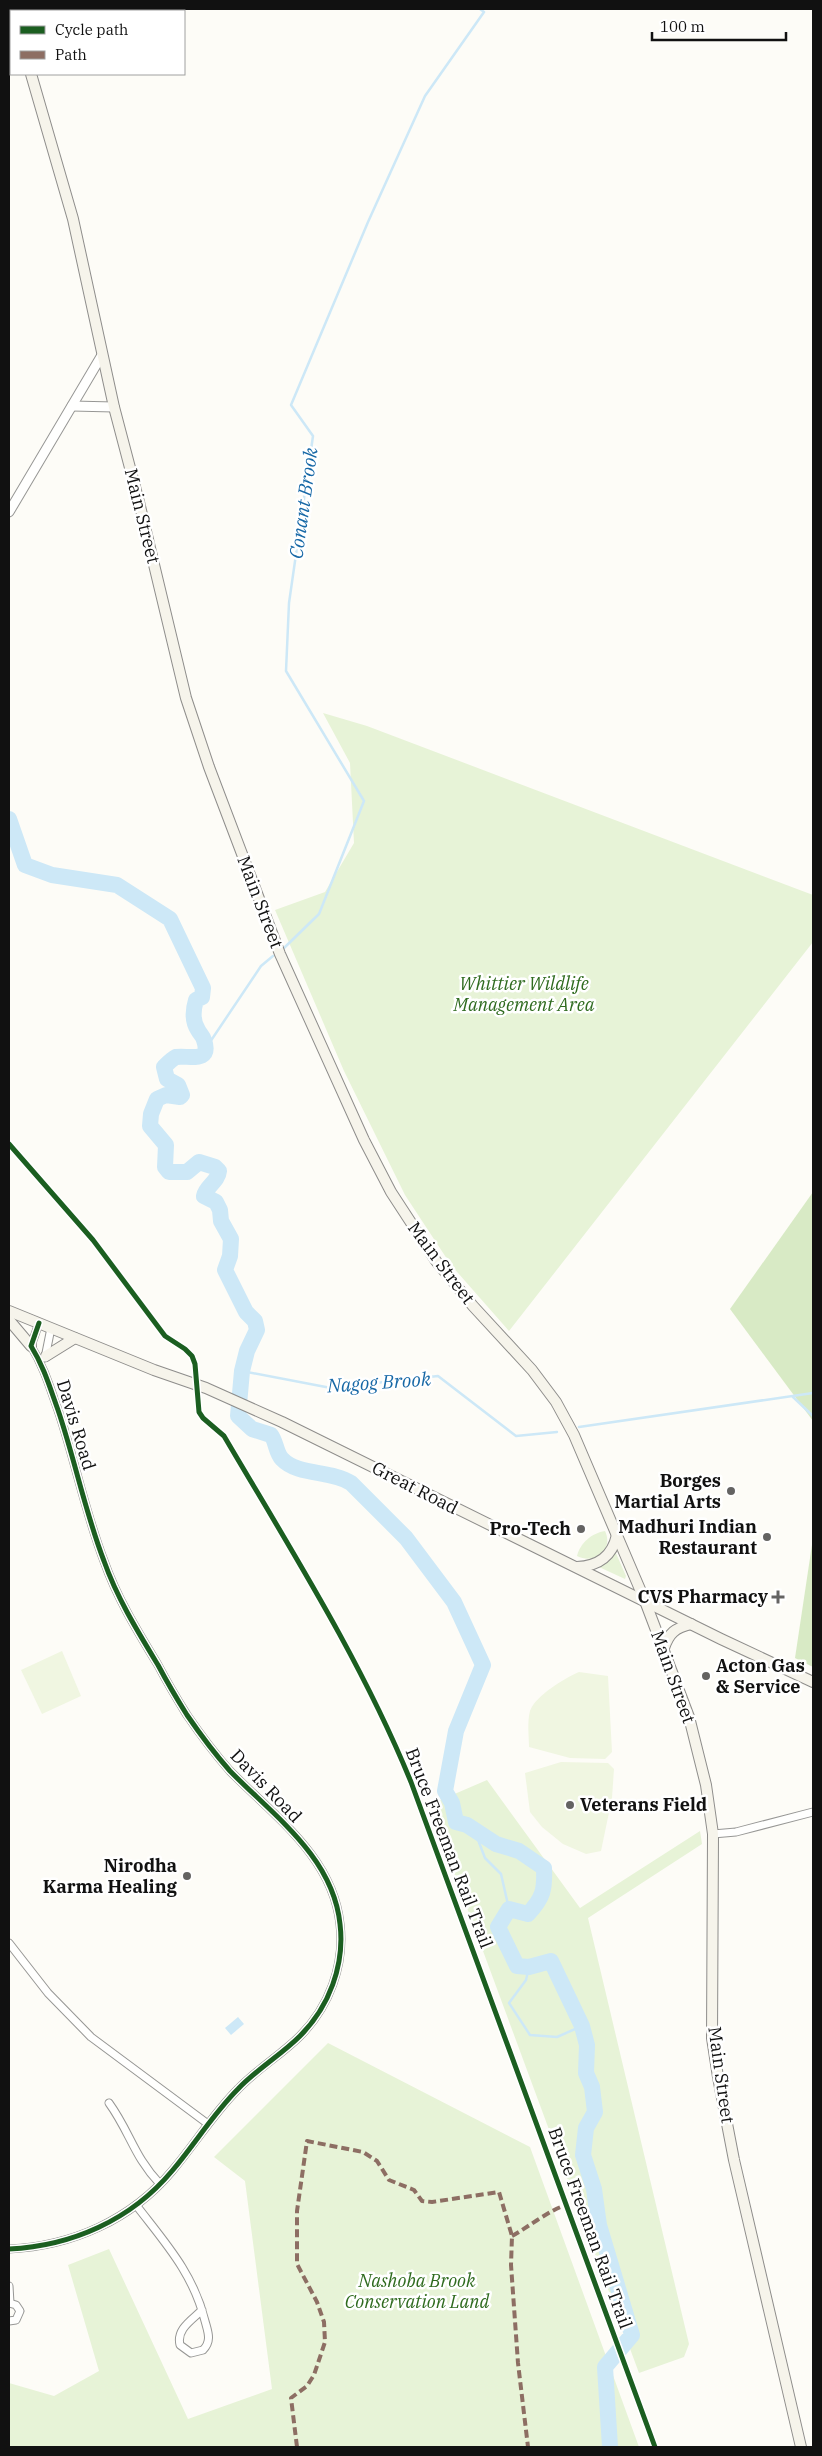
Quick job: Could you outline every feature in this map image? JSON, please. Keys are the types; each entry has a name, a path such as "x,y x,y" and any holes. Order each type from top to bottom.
{"main road":[{"name":"Main Street","path":"31,75 73,219 114,407 140,502 186,698 209,767 280,954 364,1140 391,1192 436,1261 473,1306 526,1364 556,1402 583,1453 664,1648 697,1745 706,1785 713,1834 712,2038 736,2170 801,2447"},
{"name":"Great Road","path":"9,1311 232,1399 645,1602 813,1682"},
{"path":"9,1320 31,1346"},
{"path":"44,1360 75,1338"},
{"path":"576,1567 596,1564 606,1558 615,1544 617,1535"},
{"path":"664,1648 670,1632 691,1624"}],"street":[{"path":"9,512 102,355"},
{"path":"72,406 114,407"},
{"path":"31,1346 38,1323"},
{"name":"Davis Road","path":"44,1360 50,1328"},
{"name":"Davis Road","path":"9,2248 46,2246 80,2236 110,2222 136,2205 160,2184 238,2088 268,2060 298,2038 318,2015 332,1987 341,1941 338,1910 328,1881 312,1854 227,1768 187,1715 128,1615 104,1561 44,1360 31,1346"},
{"path":"713,1834 736,1832 813,1812"},
{"path":"9,1943 48,1992 91,2037 208,2124"},
{"path":"109,2103 126,2130 138,2158 160,2184"},
{"path":"136,2205 177,2256 193,2284 202,2310 209,2342 200,2352 190,2353 180,2345 179,2335 182,2329 202,2310"},
{"path":"9,2286 10,2303 18,2306 20,2313 16,2320 9,2321"}],"green space":[{"name":"Whittier Wildlife Management Area","path":"323,713 367,726 813,895 813,942 509,1331 451,1265 405,1195 344,1071 275,910 325,892 354,843 350,763"},
{"path":"813,1192 813,1421 730,1309"},
{"path":"605,1531 607,1544 601,1554 590,1559 577,1556 587,1539"},
{"path":"813,1538 813,1667 795,1658"},
{"path":"615,1551 626,1576 625,1579 599,1567 606,1563"},
{"path":"62,1651 81,1696 42,1714 21,1670"},
{"name":"Veterans Field","path":"579,1672 608,1676 612,1752 605,1759 570,1758 529,1747 529,1720 533,1705 551,1688"},
{"name":"Veterans Field","path":"561,1762 608,1763 614,1769 612,1798 601,1851 586,1854 563,1844 542,1827 530,1812 525,1773"},
{"path":"487,1780 580,1908 700,1831 702,1844 588,1918 689,2344 684,2357 639,2373 429,1805"},
{"name":"Nashoba Brook Conservation Land","path":"328,2043 530,2147 639,2447 9,2447 9,2383 54,2396 99,2371 68,2265 109,2249 188,2419 272,2389 245,2181 214,2157"}],"water":[{"path":"238,2017 244,2024 231,2035 225,2028"}],"waterway":[{"name":"Conant Brook","path":"284,948 319,914 364,801 286,671 289,603 313,436 291,405 368,222 425,96 484,12 480,9"},
{"path":"9,819 25,865 52,875 117,885 170,919 203,988 202,997 196,1000 194,1015 196,1027 204,1040 205,1052 198,1057 176,1057 164,1067 167,1079 178,1085 182,1095 180,1097 166,1095 157,1099 151,1114 150,1126 166,1145 165,1167 169,1172 187,1172 199,1162 215,1167 219,1171 217,1178 207,1189 204,1196 216,1202 220,1210 221,1221 231,1239 230,1256 225,1270 246,1312 255,1321 257,1330 247,1351 242,1371 238,1416 252,1429 271,1435 280,1456 289,1464 306,1471 334,1476 351,1483 406,1538 454,1602 483,1665 456,1731 445,1791 452,1803 456,1822 467,1825 496,1844 519,1851 544,1868 542,1893 533,1908 528,1914 509,1909 498,1927 517,1966 529,1967 551,1961 582,2026 587,2045 586,2073 592,2087 595,2112 586,2128 583,2155 594,2189 599,2225 632,2335 605,2367 610,2447"},
{"name":"Conant Brook","path":"206,1048 261,966 273,956"},
{"name":"Nagog Brook","path":"242,1371 331,1388 438,1376 516,1436 557,1432"},
{"name":"Nagog Brook","path":"579,1427 813,1393"},
{"path":"793,1397 813,1416"},
{"path":"475,1832 485,1858 501,1874 509,1909"},
{"path":"529,1967 526,1980 509,2003 530,2035 557,2037 582,2026"}],"marked path":[{"path":"297,2447 291,2398 307,2386 314,2375 325,2342 324,2322 317,2302 297,2264 297,2211 307,2141 363,2152 377,2161 389,2180 414,2190 422,2201 432,2202 499,2192 512,2236 511,2265 518,2363 528,2447"},
{"path":"512,2236 547,2214 567,2205"}],"cycle path":[{"name":"Bruce Freeman Rail Trail","path":"9,1144 93,1240 165,1336 192,1356 195,1364 199,1412 203,1418 224,1436 324,1606 370,1692 411,1782 655,2447"},
{"path":"9,2249 55,2242 99,2227 119,2216 156,2188 245,2082 293,2043 310,2025 327,1999 333,1984 340,1955 341,1939 335,1900 326,1878 314,1858 299,1839 230,1771 202,1737 176,1697 109,1575 97,1542 64,1429 43,1370 31,1346 39,1323"}],"place":[{"name":"Borges Martial Arts","path":"731,1491"},
{"name":"Pro-Tech","path":"581,1529"},
{"name":"Madhuri Indian Restaurant","path":"767,1537"},
{"name":"CVS Pharmacy","path":"778,1597"},
{"name":"Acton Gas & Service","path":"706,1676"},
{"name":"Veterans Field","path":"570,1805"},
{"name":"Nirodha Karma Healing","path":"187,1876"}]}
